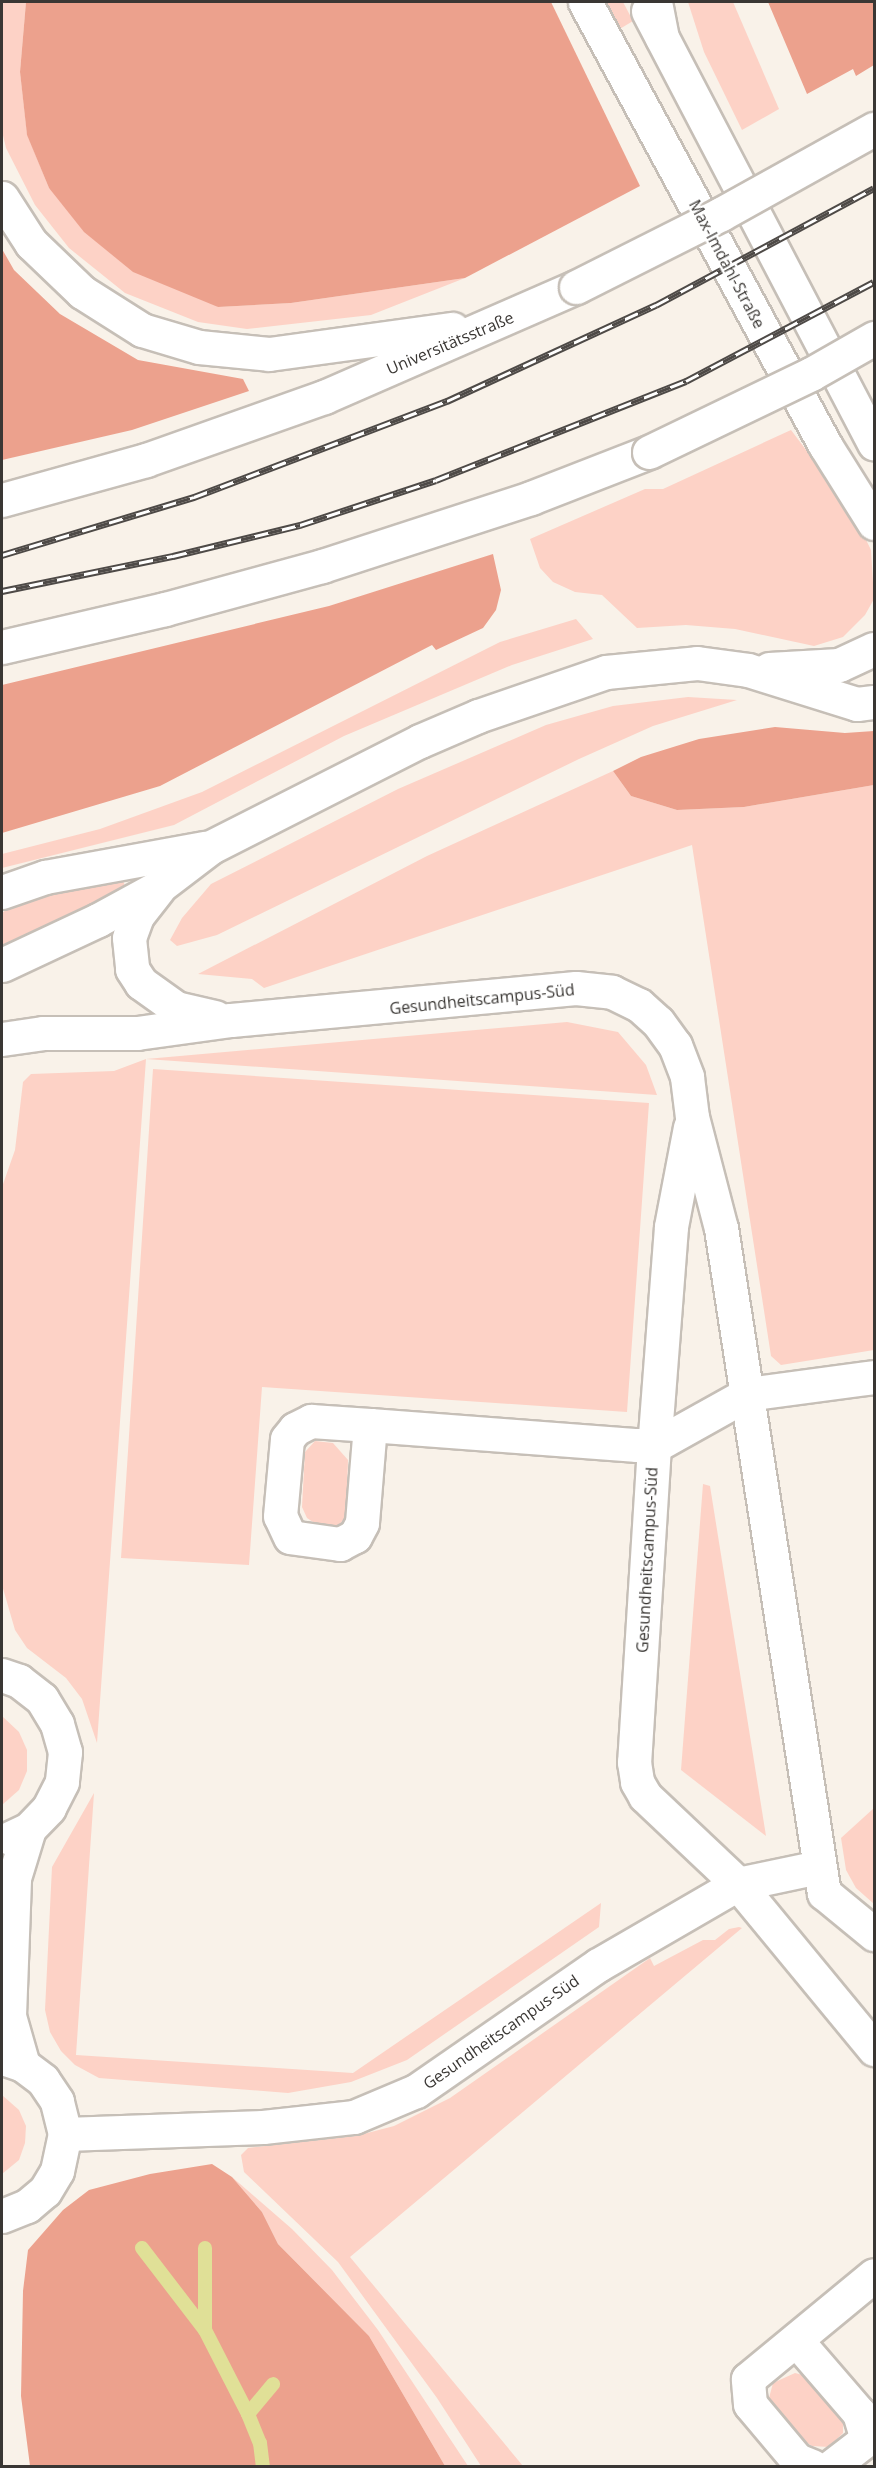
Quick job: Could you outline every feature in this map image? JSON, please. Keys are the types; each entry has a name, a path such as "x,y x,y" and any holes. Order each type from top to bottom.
{"main road":[{"name":"Max-Imdahl-Straße","path":"585,2 825,445 874,523"},
{"path":"643,2 874,444"},
{"path":"655,2 662,37"},
{"name":"Universitätsstraße","path":"2,500 147,460 324,397 507,320 721,214 874,129"},
{"path":"2,198 31,243 82,291 142,330 200,347 269,354 507,320"},
{"path":"2,647 165,609 322,566 531,498 649,452 811,374 874,338"},
{"path":"748,670 839,664 874,649"},
{"path":"2,965 160,886 211,847 420,741 555,688 606,672 654,665 697,663 748,670 857,704 874,702"},
{"path":"2,892 45,878 211,847"},
{"name":"Gesundheitscampus-Süd","path":"160,886 137,916 129,938 132,969 141,982 176,1008 231,1020"},
{"name":"Gesundheitscampus-Süd","path":"2,1039 43,1033 137,1033 231,1020 576,988 612,992 639,1005 675,1045 687,1077 692,1116 721,1228 824,1893 874,1934"},
{"name":"Gesundheitscampus-Süd","path":"692,1116 671,1227 654,1446 634,1762 637,1782 645,1796 738,1884 874,2049"},
{"name":"Gesundheitscampus-Süd","path":"370,1425 654,1446 747,1394 874,1377"},
{"path":"2,1675 19,1681 42,1700 57,1724 65,1752 62,1782 49,1808 15,1836 9,2016 12,2062 43,2080 57,2101 65,2134 57,2171 45,2191 27,2206 2,2216"},
{"name":"Gesundheitscampus-Süd","path":"65,2134 263,2127 354,2117 416,2091 469,2058 598,1965 738,1884 819,1868"},
{"path":"812,2466 797,2460 750,2404 748,2379 874,2275"},
{"path":"796,2340 859,2414 867,2439 832,2466"}],"shaded area":[{"path":"2,2 26,2 20,72 27,134 49,188 218,307 291,303 465,278 371,315 247,329 198,322 125,293 69,248 35,205 6,148 2,131"},
{"path":"26,2 551,2 640,186 465,278 291,303 218,307 133,272 84,232 49,188 27,135 20,72"},
{"path":"603,2 623,2 633,21 618,30"},
{"path":"688,2 733,2 779,109 742,130 704,52"},
{"path":"768,2 874,2 874,65 856,76 853,69 807,94"},
{"path":"2,249 14,270 60,314 138,360 243,379 249,391 132,430 2,460"},
{"path":"791,430 852,511 871,550 874,599 865,615 843,637 814,646 735,629 686,625 637,628 602,595 575,592 553,582 540,568 530,539 645,489 663,489"},
{"path":"493,554 501,590 496,610 483,628 436,650 432,645 160,786 2,833 2,685 329,606"},
{"path":"576,619 593,639 512,665 344,736 174,825 2,868 2,854 100,829 202,792 500,642"},
{"path":"688,697 737,700 653,726 579,759 217,935 177,946 170,940 182,918 211,884 398,789 546,725 613,706"},
{"path":"775,727 845,733 874,731 874,785 744,807 677,810 631,796 613,771 641,757 699,739"},
{"path":"613,771 631,796 677,810 744,807 874,785 874,1350 781,1365 771,1356 692,845 264,988 252,979 198,974 427,856"},
{"path":"123,880 126,890 2,949 2,913 27,895"},
{"path":"567,1022 618,1032 646,1065 657,1095 146,1059"},
{"path":"146,1059 97,1743 82,1699 66,1678 27,1648 15,1630 2,1585 2,1187 15,1150 23,1082 31,1074 114,1071"},
{"path":"153,1069 649,1103 627,1412 262,1387 249,1565 121,1558"},
{"path":"315,1441 333,1443 348,1460 346,1517 336,1528 319,1526 307,1518 302,1507 305,1452"},
{"path":"703,1484 710,1486 766,1836 681,1770"},
{"path":"2,1716 19,1732 27,1750 27,1771 19,1790 2,1805"},
{"path":"94,1793 76,2055 353,2073 601,1903 599,1927 407,2060 351,2082 288,2093 99,2078 75,2065 61,2051 50,2032 45,2010 52,1867"},
{"path":"874,1808 874,1904 856,1888 846,1870 841,1838"},
{"path":"742,1928 350,2257 523,2466 481,2466 437,2398 338,2262 244,2172 241,2155 248,2148 356,2136 394,2126 450,2098 650,1958 654,1966 703,1940 715,1940 729,1929"},
{"path":"2,2095 19,2110 26,2126 25,2143 19,2160 2,2174"},
{"path":"212,2164 232,2177 262,2212 278,2244 369,2336 445,2466 30,2466 21,2396 23,2291 28,2250 63,2210 89,2190 150,2174"},
{"path":"232,2177 292,2229 332,2270 378,2330 468,2466 445,2466 369,2336 278,2244 262,2212"},
{"path":"795,2373 807,2376 843,2420 843,2433 829,2447 812,2446 806,2442 769,2398 773,2383"}],"waterway":[{"path":"142,2248 205,2330 248,2414 260,2443 263,2466"},
{"path":"205,2248 205,2330"},
{"path":"248,2414 273,2384"}],"railway":[{"path":"2,555 194,497 447,401 656,305 874,188"},
{"path":"2,591 173,556 300,525 436,480 686,381 874,282"}]}
